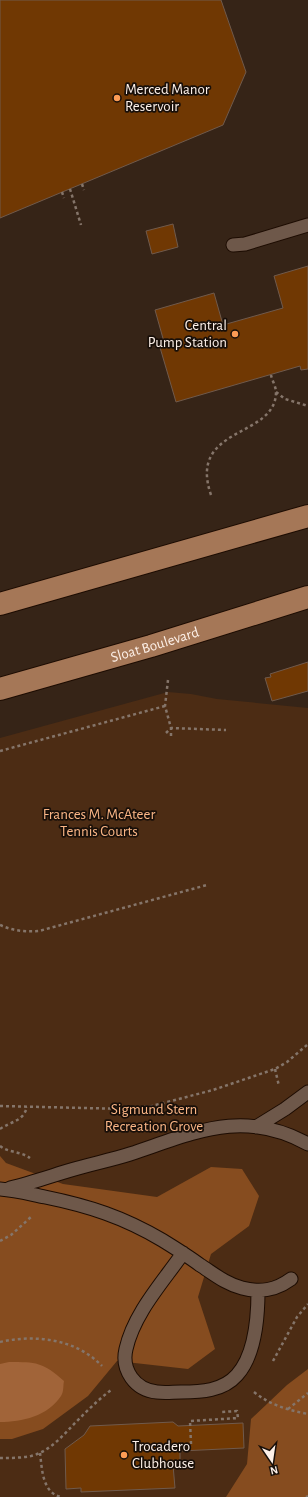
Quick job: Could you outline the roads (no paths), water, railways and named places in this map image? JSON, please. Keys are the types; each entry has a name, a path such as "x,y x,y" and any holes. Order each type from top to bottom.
{"main road":[{"path":"0,604 308,516"},
{"name":"Sloat Boulevard","path":"0,689 151,646 308,597"}],"lane":[{"path":"233,246 252,242 308,225"},
{"path":"256,1127 285,1109 308,1092"},
{"path":"2,1189 129,1154 214,1127 256,1127 278,1131 308,1144"},
{"path":"2,1189 90,1207 115,1216 137,1226 183,1253 228,1283 243,1288 258,1291 271,1290 291,1279"},
{"path":"183,1253 151,1297 137,1320 125,1350 125,1366 130,1376 137,1384 146,1390 157,1392 195,1392 214,1389 228,1384 238,1374 245,1363 253,1339 258,1316 258,1291"}],"place":[{"name":"Merced Manor Reservoir","path":"117,98"},
{"name":"Central Pump Station","path":"235,334"},
{"name":"Trocadero Clubhouse","path":"124,1455"}],"park label":[{"name":"Frances M. McAteer Tennis Courts","path":"99,822"},
{"name":"Sigmund Stern Recreation Grove","path":"154,1118"}]}
